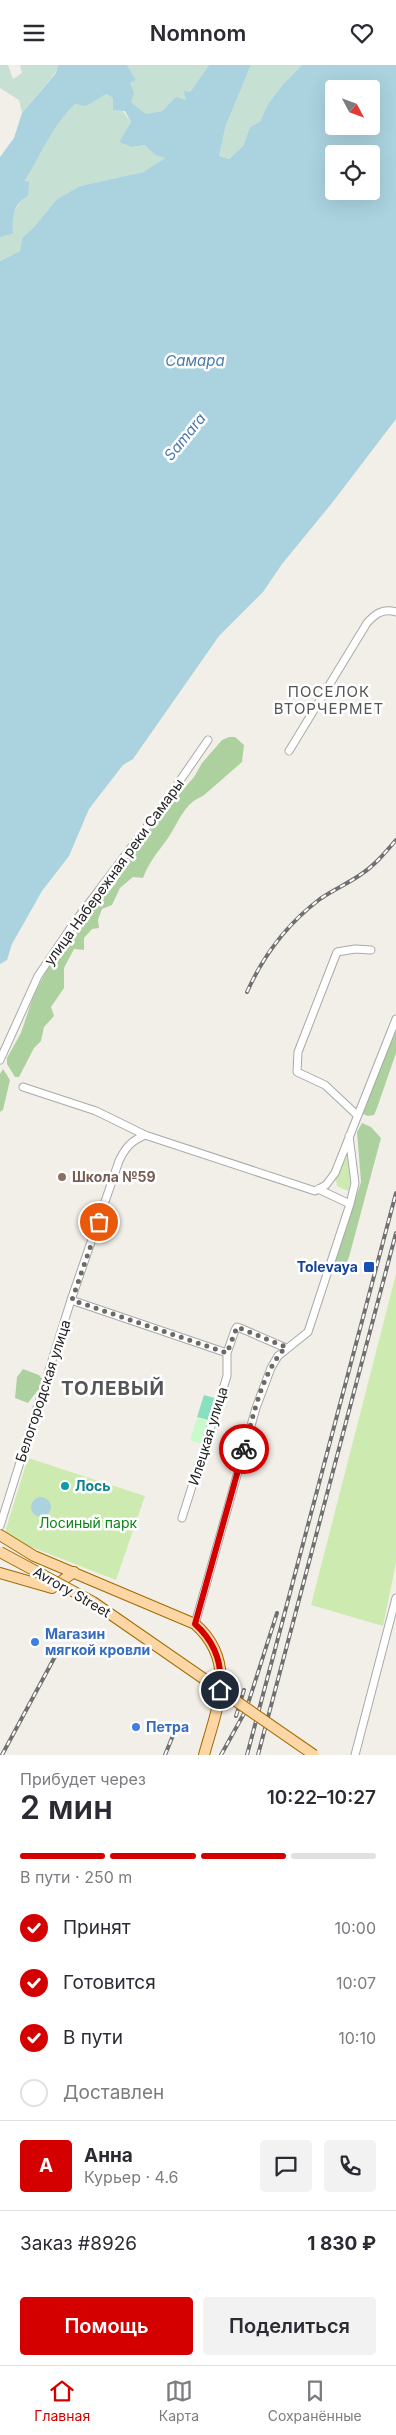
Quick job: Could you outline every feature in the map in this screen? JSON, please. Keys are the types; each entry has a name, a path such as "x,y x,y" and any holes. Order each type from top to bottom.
{"main road":[{"path":"0,1535 34,1556 195,1624 216,1648 221,1672 219,1702 204,1755"},
{"name":"Avrory Street","path":"0,1552 93,1602 314,1755"},
{"path":"0,1573 52,1588 74,1572"}],"street":[{"path":"289,751 366,623 376,613 390,610 396,612"},
{"name":"улица Набережная реки Самары","path":"0,1060 3,1045 44,969 74,923 161,808 208,740"},
{"path":"357,1115 325,1085 297,1072 298,1052 337,952 355,949 371,950"},
{"path":"23,1087 96,1111 145,1135 314,1191 322,1187 334,1173 396,1019"},
{"name":"Белогородская улица","path":"0,1526 72,1300 119,1161 125,1148 133,1140 145,1135"},
{"path":"195,1624 256,1408 271,1367 286,1347 308,1332 350,1203 355,1183 349,1136"},
{"path":"322,1187 350,1203"},
{"path":"72,1300 227,1353"},
{"name":"Илецкая улица","path":"182,1518 227,1376 227,1353 237,1327 286,1347"},
{"path":"355,1755 396,1598"}],"green space":[{"path":"0,65 8,65 13,79 22,73 20,65 58,65 56,72 22,113 19,100 0,88"},
{"path":"127,65 209,65 190,92 187,100 176,98 162,111 146,114 131,102 130,83 136,80"},
{"path":"251,65 302,65 284,83 268,104 260,123 250,127 243,146 229,159 219,156 226,125"},
{"path":"106,94 113,98 131,122 119,142 131,147 145,145 155,155 165,158 143,172 80,186 57,199 34,227 22,238 20,251 0,261 0,237 13,234 12,215 22,199 25,182 51,133 65,113 75,104 86,105"},
{"path":"235,737 244,745 242,762 203,796 196,799 186,808 151,862 143,878 133,877 120,888 112,905 102,909 98,920 99,928 92,929 84,938 84,950 74,949 64,968 64,988 51,1007 54,1016 44,1027 41,1041 34,1048 19,1077 15,1077 7,1064 7,1058 21,1033 33,997 49,965 82,927 82,918 116,883 119,874 160,816 194,777 202,763 222,740"},
{"path":"396,1027 396,1053 374,1115 368,1116 363,1114 362,1109"},
{"path":"3,1069 10,1080 3,1110 0,1112 0,1074"},
{"path":"362,1123 371,1127 381,1138 349,1257 343,1271 335,1273 334,1263 361,1182 357,1132"},
{"path":"347,1156 351,1173 348,1191 337,1186 336,1179"},
{"path":"396,1274 396,1563 383,1626 311,1605"},
{"path":"23,1369 39,1375 42,1379 38,1390 28,1403 15,1398 17,1377"},
{"path":"204,1395 215,1398 208,1420 197,1417"},
{"path":"197,1418 208,1421 201,1444 190,1440"},
{"name":"Лосиный парк","path":"28,1458 145,1496 116,1580 16,1541 5,1532"}],"water":[{"name":"Самара","path":"58,65 127,65 136,80 130,83 134,94 131,102 146,114 162,111 176,97 186,100 184,91 190,92 209,65 251,65 226,125 219,156 229,159 243,146 250,127 260,122 268,104 284,83 302,65 396,65 396,419 332,503 282,564 263,592 219,636 133,759 123,765 89,809 69,856 42,891 12,944 7,960 0,964 0,261 20,251 22,238 34,227 57,199 80,186 143,172 165,158 155,155 145,145 131,147 119,142 131,122 125,111 113,110 113,98 106,94 86,106 75,104 53,131 25,181 29,182 28,196 19,203 14,212 13,234 0,237 0,157 14,138 22,113 56,73"},
{"path":"41,1497 48,1500 51,1507 48,1514 41,1517 34,1514 31,1507 34,1500"}],"railway":[{"path":"247,992 269,952 287,929 320,899 365,871 396,840"},
{"path":"247,1755 396,1193"},
{"path":"258,1755 396,1233"},
{"path":"221,1755 246,1710 277,1613"},
{"path":"2,1755 58,1651"},
{"path":"236,1716 244,1690"},
{"path":"165,1755 174,1733"}],"way so far":[{"path":"99,1222 72,1300 227,1353 234,1330 237,1327 286,1347 271,1367 244,1449"}],"place":[{"name":"Школа №59","path":"62,1177"},
{"name":"Tolevaya","path":"369,1267"},
{"name":"Лось","path":"65,1486"},
{"name":"Магазин мягкой кровли","path":"35,1642"},
{"name":"Петра","path":"136,1727"}],"district":[{"name":"ПОСЕЛОК ВТОРЧЕРМЕТ","path":"329,700"},
{"name":"ТОЛЕВЫЙ","path":"113,1388"}],"route":[{"path":"220,1690 221,1667 216,1648 195,1624 244,1449"}],"water label":[{"name":"Samara","path":"185,437"}]}
